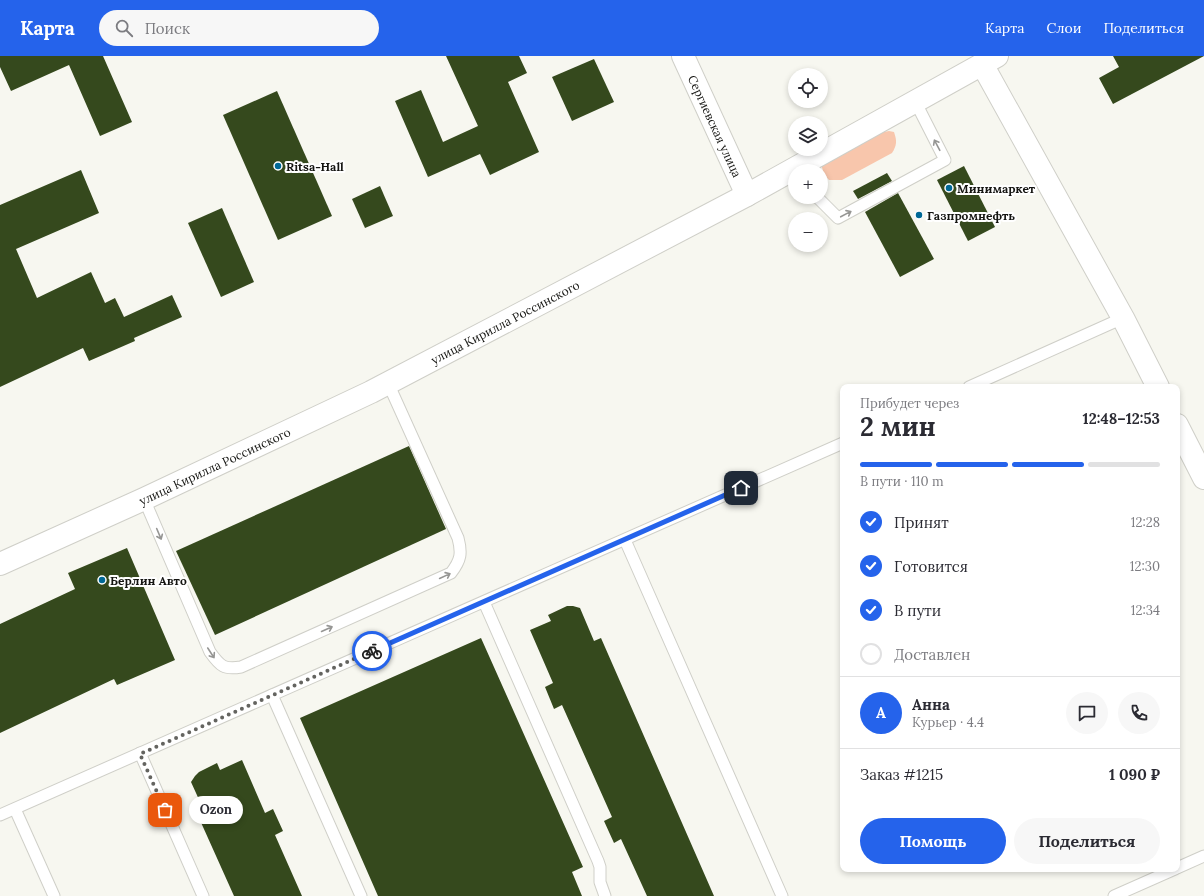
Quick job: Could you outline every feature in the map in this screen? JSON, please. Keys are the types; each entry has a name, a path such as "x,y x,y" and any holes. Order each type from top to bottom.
{"main road":[{"name":"Сергиевская улица","path":"683,56 747,195"},
{"name":"улица Кирилла Россинского","path":"807,164 915,101 990,60"},
{"path":"990,60 1156,384"},
{"name":"улица Кирилла Россинского","path":"0,564 288,432 388,383 788,174"},
{"path":"1180,431 1204,478"}],"lane":[{"path":"824,204 838,218 945,160 915,101"},
{"path":"976,384 1123,318"},
{"path":"144,498 210,652 218,663 229,669 241,667 451,573 458,563 461,550 458,538 388,383"},
{"path":"0,815 840,444"},
{"path":"624,540 782,896"},
{"path":"484,602 598,860 600,867 600,882 605,896"},
{"path":"272,695 361,896"},
{"path":"140,754 203,896"},
{"path":"15,809 54,896"},
{"path":"1180,866 1204,856"},
{"path":"1114,896 1167,872"}],"shaded area":[{"path":"889,131 894,132 896,145 892,153 842,180 829,180 828,164 821,164 879,133"}],"building":[{"path":"0,56 103,56 132,122 100,136 69,65 11,91 0,67"},
{"path":"446,56 519,56 527,73 508,82 539,152 490,175 480,154 428,177 395,101 421,90 443,142 478,126"},
{"path":"1113,56 1204,56 1113,104 1099,78 1119,67"},
{"path":"594,59 614,102 572,121 552,77"},
{"name":"Ritsa-Hall","path":"277,91 332,216 278,240 223,115"},
{"path":"964,166 995,227 968,241 937,180"},
{"path":"81,170 99,213 16,249 37,298 91,272 105,303 115,298 124,317 172,295 182,317 134,338 135,341 89,361 83,348 0,387 0,205"},
{"path":"887,173 892,181 858,199 853,191"},
{"path":"380,186 393,216 365,228 352,199"},
{"path":"898,193 934,259 900,277 865,212"},
{"path":"222,208 254,282 221,297 188,223"},
{"path":"409,446 446,529 215,635 176,551"},
{"path":"127,548 175,660 117,685 114,679 0,733 0,624 75,589 68,573"},
{"path":"567,606 580,608 594,641 601,638 714,896 647,896 621,839 614,843 604,821 612,817 562,705 554,709 545,687 553,683 530,630 551,621 548,615"},
{"path":"481,638 583,867 572,872 582,896 378,896 300,718"},
{"path":"242,760 265,813 273,809 283,831 275,835 302,896 234,896 199,818 206,815 191,782 195,776 199,772 217,763 220,770"}],"way so far":[{"path":"165,810 140,754 372,651"}],"place":[{"name":"Ritsa-Hall","path":"278,166"},
{"name":"Минимаркет","path":"949,188"},
{"name":"Газпромнефть","path":"919,215"},
{"name":"Берлин Авто","path":"102,580"},
{"name":"Ozon","path":"165,810"}],"route":[{"path":"372,651 741,488"}]}
